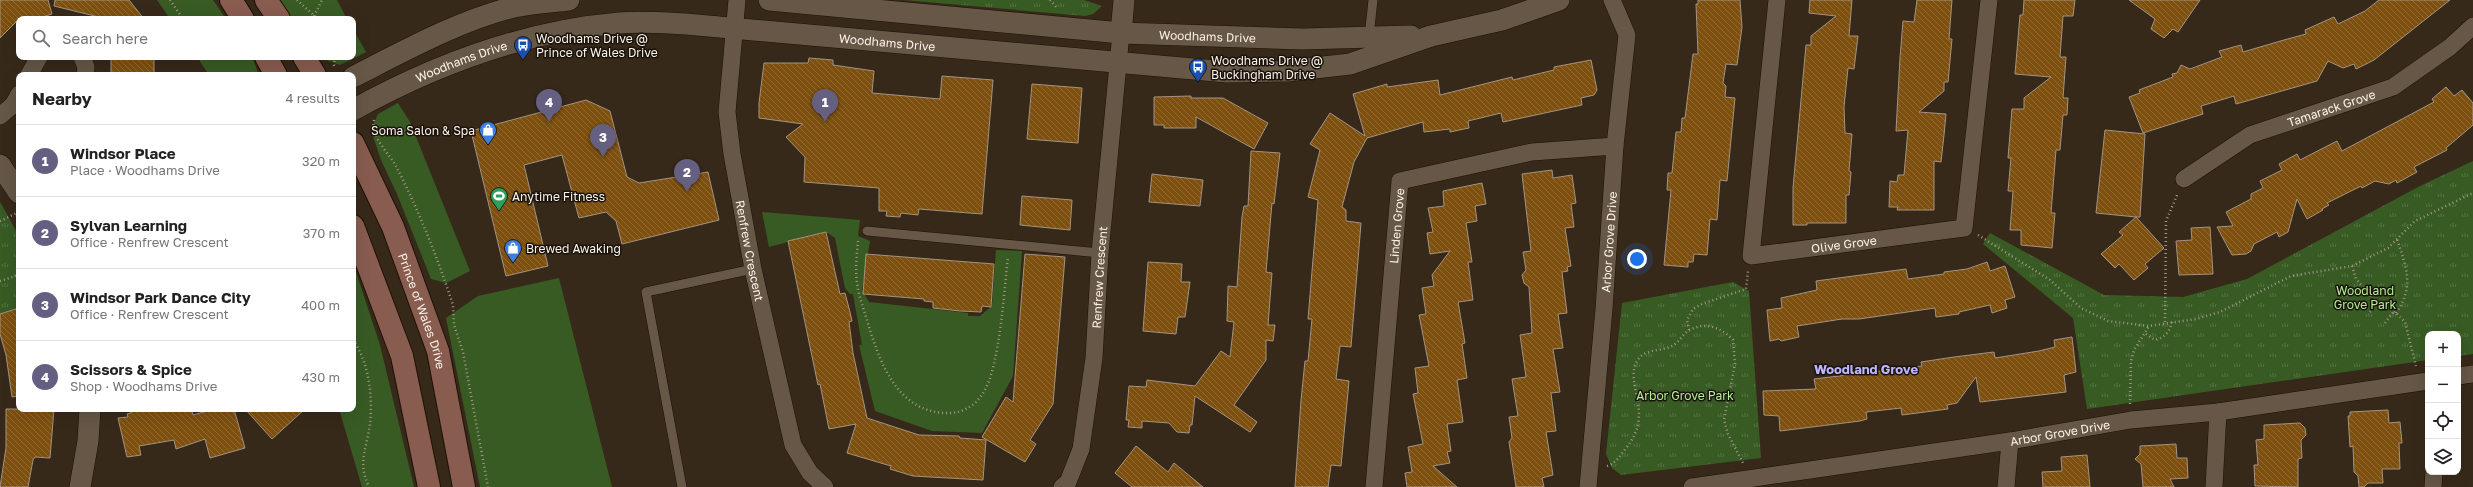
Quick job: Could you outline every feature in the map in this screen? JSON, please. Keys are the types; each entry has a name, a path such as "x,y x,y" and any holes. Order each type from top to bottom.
{"main road":[{"path":"231,0 241,16"},
{"path":"266,0 277,16"},
{"path":"268,60 274,72"},
{"path":"306,60 313,72"},
{"name":"Prince of Wales Drive","path":"356,149 393,227 438,351 464,487"},
{"path":"356,234 402,356 430,487"}],"street":[{"path":"356,75 412,47 513,4 569,0"},
{"name":"Renfrew Crescent","path":"737,0 733,28 727,112 732,154 753,269 793,445 819,485"},
{"name":"Woodhams Drive","path":"768,0 1121,33 1302,39 1431,36"},
{"path":"1121,33 1124,0"},
{"name":"Woodhams Drive","path":"356,108 412,79 480,52 526,37 620,23 686,24 1228,72 1288,71 1350,64 1431,36 1502,20 1558,0"},
{"name":"Arbor Grove Drive","path":"1589,480 1604,309 1614,146 1627,35 1612,0"},
{"path":"1751,256 1777,0"},
{"path":"1964,228 1989,0"},
{"name":"Tamarack Grove","path":"2184,179 2250,135 2393,87 2450,47 2473,26"},
{"name":"Renfrew Crescent","path":"1062,487 1068,482 1081,449 1094,358 1100,253 1121,33"},
{"path":"32,72 38,60"},
{"path":"83,60 86,66 85,72"},
{"path":"0,116 16,102"},
{"name":"Linden Grove","path":"1374,487 1400,181 1532,152 1614,146"},
{"path":"0,165 16,189"},
{"name":"Olive Grove","path":"1751,256 1964,228"},
{"path":"2461,376 2473,374"},
{"name":"Arbor Grove Drive","path":"1692,487 1744,478 2010,441 2131,420 2218,412 2422,382"},
{"path":"80,487 88,441 90,412"},
{"path":"2214,487 2218,412"},
{"path":"2006,487 2010,441"},
{"path":"2433,487 2434,475"}],"lane":[{"path":"1370,37 1373,0"},
{"path":"867,231 1100,253"},
{"path":"682,487 646,292 753,269"}],"path":[{"path":"170,0 181,16"},
{"path":"297,0 314,16 322,0"},
{"path":"2165,322 2166,221 2184,179"},
{"path":"1964,228 2050,280 2081,308 2108,321 2149,326 2165,322 2196,319 2220,312 2292,276 2352,266 2388,248 2415,221 2473,192"},
{"path":"0,221 16,213"},
{"path":"867,231 858,237 857,282 874,343 888,374 901,393 914,405 939,413 954,414 964,411 984,393 993,367 1010,244"},
{"path":"2385,323 2406,300 2408,272 2397,238"},
{"path":"1689,330 1687,320 1693,309 1746,289 1751,256"},
{"path":"2352,266 2356,279 2378,302 2395,312 2405,322 2422,382"},
{"path":"0,281 16,276"},
{"path":"2370,312 2378,302"},
{"path":"2146,334 2155,340 2162,338 2170,330 2172,321"},
{"path":"1589,480 1615,463 1637,432 1640,421 1634,376 1638,360 1644,353 1673,346 1689,330 1703,324 1723,332 1733,340 1735,364 1724,420 1733,446 1742,458 1744,478"},
{"path":"2131,420 2131,361 2134,350 2146,334 2149,326"},
{"path":"356,348 368,378 370,397 370,425 362,463 369,487"}],"green space":[{"path":"157,0 213,0 224,16 168,16"},
{"path":"280,0 337,0 345,16 290,16"},
{"path":"904,0 1084,0 1102,6 1093,14 1085,16"},
{"path":"356,34 366,52 356,57"},
{"path":"199,60 253,60 258,72 207,72"},
{"path":"326,60 350,60 340,65"},
{"path":"398,103 410,122 470,271 446,283 431,279 397,194 381,160 371,130 378,114"},
{"name":"Woodland Grove Park","path":"2473,161 2473,354 2461,356 2461,331 2425,331 2425,360 2087,409 2073,318 1983,244 1990,233 2104,295 2183,297 2247,279 2420,186"},
{"path":"0,202 16,231 16,311 0,316"},
{"path":"762,212 860,220 858,236 870,241 862,290 869,302 968,313 968,316 980,316 992,306 996,250 1022,251 1013,376 982,433 932,431 875,411 859,345 862,345 853,294 850,294 845,288 835,238 826,232 769,247"},
{"path":"356,272 380,345 414,487 362,487 340,412 356,412"},
{"path":"559,278 612,487 480,487 446,318 478,296"},
{"name":"Arbor Grove Park","path":"1733,282 1749,291 1761,458 1621,475 1612,468 1606,454 1622,303"}],"building":[{"path":"0,0 48,0 52,14 46,16 16,16 16,22 0,38"},
{"path":"55,0 129,0 142,16 95,16 54,6"},
{"path":"1698,0 1740,0 1742,27 1737,65 1726,64 1723,83 1726,86 1725,97 1735,98 1727,181 1720,180 1717,220 1710,219 1707,255 1694,254 1693,262 1688,262 1688,267 1664,265 1671,190 1667,190 1668,173 1672,173 1676,132 1681,132 1682,118 1685,118 1693,54 1698,54 1696,4 1698,4"},
{"path":"1810,0 1852,0 1849,36 1858,36 1854,69 1848,68 1844,107 1845,133 1852,134 1849,195 1846,195 1846,223 1807,223 1807,225 1793,225 1793,188 1806,45 1811,45 1811,36 1836,16 1809,13"},
{"path":"1917,0 1952,0 1949,39 1952,39 1948,82 1944,82 1944,91 1919,112 1946,114 1944,135 1941,162 1934,161 1934,210 1897,210 1898,207 1889,207 1890,181 1897,182 1898,175 1904,175 1908,130 1896,131 1903,21 1914,22"},
{"path":"2024,0 2075,0 2073,16 2063,16 2060,57 2066,57 2063,98 2068,98 2067,115 2063,115 2060,150 2056,150 2051,213 2055,213 2052,248 2021,245 2021,230 2010,230 2013,191 2008,191 2011,158 2008,158 2012,109 2024,109 2024,98 2051,77 2015,74 2020,15 2023,15"},
{"path":"2129,0 2200,0 2178,32 2173,29 2164,38 2151,29 2155,19"},
{"path":"2379,0 2450,0 2374,60 2356,69 2354,64 2343,68 2328,61 2317,81 2236,104 2234,96 2201,106 2203,114 2143,133 2129,97 2140,93 2139,90 2173,77 2172,74 2177,73 2181,65 2190,69 2222,57 2219,51 2241,45 2243,52 2306,34 2305,30 2334,17 2338,24 2365,11"},
{"path":"809,58 833,60 833,65 874,71 872,93 940,99 942,76 993,80 982,214 919,209 918,215 901,213 900,217 886,216 887,211 879,211 879,188 804,182 805,157 786,137 803,124 759,118 759,103 764,63 808,63"},
{"path":"111,60 154,60 154,72 111,72"},
{"path":"1591,60 1597,90 1594,95 1581,98 1582,105 1503,122 1501,113 1468,121 1469,128 1450,132 1450,129 1424,132 1423,122 1367,138 1354,162 1342,207 1346,210 1346,221 1361,223 1351,347 1340,346 1336,379 1349,381 1341,466 1331,465 1328,487 1295,487 1301,400 1305,361 1308,361 1312,319 1308,319 1318,200 1308,197 1320,150 1310,144 1330,113 1365,136 1353,94 1387,84 1387,87 1438,80 1440,95 1512,77 1513,80 1554,70 1554,67"},
{"path":"1032,84 1082,88 1078,143 1027,139"},
{"path":"2446,87 2454,96 2462,90 2473,103 2473,125 2446,148 2447,150 2414,167 2417,172 2397,183 2396,180 2389,184 2375,181 2362,188 2361,186 2327,203 2329,205 2322,209 2323,210 2307,219 2297,199 2288,232 2279,237 2277,232 2254,244 2251,251 2246,254 2232,255 2217,227 2233,226 2226,212 2251,199 2251,194 2263,188 2260,181 2282,170 2279,164 2297,154 2300,160 2337,141 2342,151 2434,102 2432,99"},
{"path":"1191,96 1191,98 1223,98 1268,123 1254,149 1196,117 1196,128 1164,128 1164,125 1154,125 1154,97"},
{"path":"586,100 610,111 627,177 639,183 708,172 719,220 622,244 616,221 606,212 579,218 562,155 524,165 548,266 506,276 471,131"},
{"path":"2105,130 2145,134 2140,217 2096,213"},
{"path":"1251,151 1280,153 1274,204 1272,203 1266,272 1272,273 1268,325 1275,325 1273,341 1266,340 1266,360 1234,405 1257,422 1250,432 1195,396 1192,425 1190,425 1189,433 1177,432 1169,423 1142,421 1142,428 1128,427 1129,420 1126,420 1129,386 1146,387 1147,380 1195,386 1221,351 1230,357 1234,322 1227,321 1228,286 1237,287 1242,217 1244,206 1248,206"},
{"path":"1552,170 1553,178 1572,175 1576,203 1571,204 1574,227 1565,228 1571,266 1567,267 1568,271 1562,272 1567,313 1558,314 1563,348 1553,349 1560,392 1551,393 1556,431 1546,432 1553,475 1542,478 1544,487 1516,487 1509,442 1512,438 1509,417 1518,416 1512,379 1526,377 1520,335 1532,333 1529,287 1524,283 1522,275 1526,270 1523,252 1531,251 1522,174"},
{"path":"1152,174 1203,180 1200,206 1149,202"},
{"path":"1482,183 1486,204 1475,206 1477,221 1466,223 1472,262 1468,262 1473,300 1458,302 1465,343 1462,344 1467,378 1457,380 1463,422 1447,424 1451,451 1447,452 1450,463 1433,466 1457,487 1407,487 1405,473 1412,472 1408,447 1423,444 1413,394 1418,393 1415,368 1429,366 1419,315 1426,314 1422,288 1434,286 1432,275 1450,251 1430,254 1427,233 1433,232 1428,208 1444,206 1443,191"},
{"path":"1022,196 1072,200 1070,230 1020,225"},
{"path":"2136,217 2164,248 2145,264 2148,268 2134,280 2119,264 2115,268 2101,254 2123,235 2119,232"},
{"path":"2210,227 2213,274 2179,275 2176,241 2192,240 2191,228"},
{"path":"826,232 840,294 845,293 852,321 849,322 853,353 867,418 919,435 959,436 960,438 986,440 983,480 913,476 890,469 891,466 847,453 856,424 829,429 820,384 818,385 788,241"},
{"path":"866,254 994,264 991,307 982,306 981,312 960,311 933,308 933,302 924,301 924,299 863,294"},
{"path":"1025,254 1065,257 1053,404 1030,440 1036,444 1025,462 982,437 1006,397 1013,402"},
{"path":"1148,262 1182,264 1181,282 1190,282 1185,317 1178,317 1176,334 1143,331"},
{"path":"1987,262 1990,271 2005,266 2015,297 2005,300 2007,308 1992,313 1990,305 1959,312 1959,314 1936,317 1935,308 1859,319 1842,319 1797,326 1799,337 1781,341 1779,339 1770,341 1767,310 1782,308 1781,298 1817,290 1816,281 1906,269 1908,279 1944,274 1944,272 1967,269"},
{"path":"16,309 16,396 12,397 6,355 0,334 0,314"},
{"path":"2072,337 2076,372 2064,375 2066,392 1980,402 1976,377 1957,403 1947,405 1948,409 1902,415 1901,408 1866,412 1867,419 1860,421 1780,431 1779,416 1764,415 1763,391 1816,389 1814,379 1922,366 1921,362 1954,357 1994,352 1995,358 2039,351 2055,347 2054,340"},
{"path":"6,409 16,409 16,412 54,412 50,458 35,457 33,460 28,487 0,487 6,448"},
{"path":"2388,410 2389,423 2400,422 2402,443 2399,443 2400,469 2382,469 2383,483 2368,483 2364,487 2359,487 2358,476 2354,472 2353,446 2350,447 2348,416 2350,416 2350,412"},
{"path":"192,412 193,415 204,412 235,412 245,448 210,458 205,439 176,449 174,440 139,446 141,455 127,457 118,418 128,417 127,414"},
{"path":"248,412 302,412 272,439"},
{"path":"2300,423 2305,428 2306,435 2301,440 2302,458 2298,459 2298,487 2255,486 2254,465 2258,465 2256,440 2264,439 2264,425"},
{"path":"2176,444 2177,458 2187,458 2188,478 2170,479 2174,487 2143,487 2141,464 2135,459 2140,454 2140,446"},
{"path":"1136,446 1168,472 1174,463 1203,487 1132,487 1115,473"},
{"path":"2087,455 2090,487 2043,487 2042,472 2062,471 2061,457"}],"place":[{"name":"Woodhams Drive @ Prince of Wales Drive","path":"523,60"},
{"name":"Woodhams Drive @ Buckingham Drive","path":"1198,82"},
{"name":"Scissors & Spice","path":"549,122"},
{"name":"Windsor Place","path":"825,122"},
{"name":"Soma Salon & Spa","path":"488,145"},
{"name":"Windsor Park Dance City","path":"603,157"},
{"name":"Sylvan Learning","path":"687,192"},
{"name":"Anytime Fitness","path":"499,211"},
{"name":"Brewed Awaking","path":"513,263"}],"district":[{"name":"Woodland Grove","path":"1866,369"}]}
